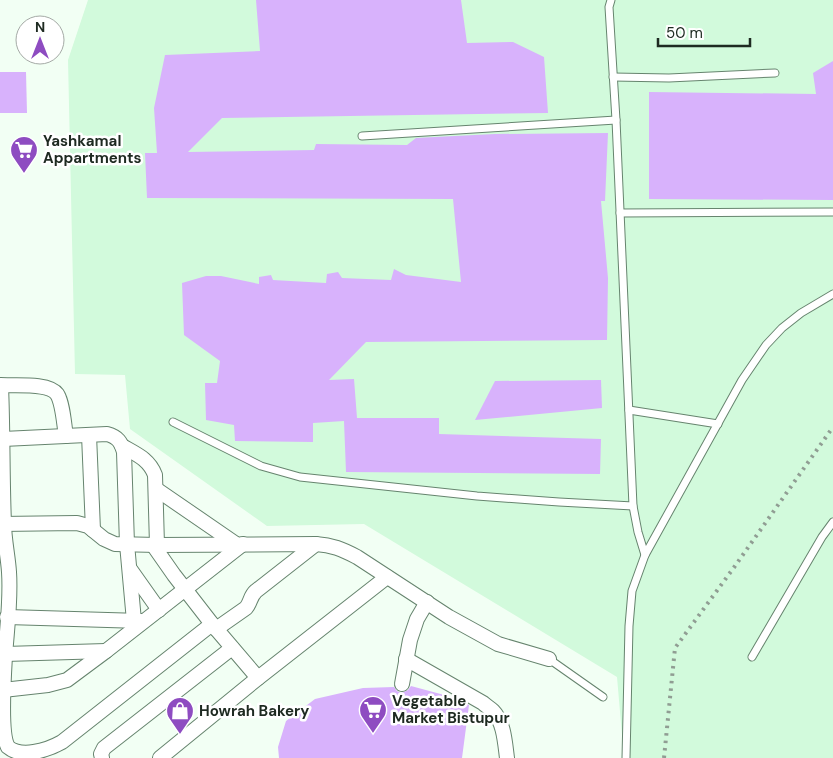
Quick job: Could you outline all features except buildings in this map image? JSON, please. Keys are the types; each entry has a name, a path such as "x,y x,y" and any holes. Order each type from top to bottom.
{"street":[{"path":"66,436 57,393 40,386 1,386 3,439 2,524 9,571 3,690 4,733 7,746 16,755 26,757 40,755 62,742 214,627 246,608 252,594 316,544"},
{"path":"3,439 107,434 119,440 124,452 127,544 139,621"},
{"path":"89,435 93,530"},
{"path":"122,446 146,460 152,467 155,475 155,545 214,627 258,678"},
{"path":"156,489 240,544"},
{"path":"2,524 77,523 88,526 104,539 115,544 330,545 357,557 449,616 498,644 549,660"},
{"path":"3,690 48,685 68,680 106,651 139,621 159,610 240,544"},
{"path":"130,569 159,610"},
{"path":"160,758 387,577"},
{"path":"402,684 410,640 417,619 427,602"},
{"path":"7,617 139,621"},
{"path":"102,758 101,754 104,748 232,648"},
{"path":"5,654 106,651"},
{"path":"406,659 483,703 494,712 502,726 506,758"}],"lane":[{"path":"611,0 609,7 616,120 633,506 645,554"},
{"path":"613,77 669,78 775,73"},
{"path":"362,136 616,120"},
{"path":"620,213 833,212"},
{"path":"626,758 629,626 632,591 645,554 742,380 766,345 782,328 801,313 833,294"},
{"path":"629,410 718,424"},
{"path":"173,422 261,466 300,477 477,496 633,506"},
{"path":"752,657 822,537 833,522"},
{"path":"549,660 603,697"}],"shaded area":[{"path":"88,0 833,0 833,758 624,758 617,677 364,524 267,526 130,429 125,375 75,374 68,60"}],"railway":[{"path":"664,758 675,648 833,427"}],"place":[{"name":"Yashkamal Appartments","path":"24,174"},
{"name":"Vegetable Market Bistupur","path":"373,734"},
{"name":"Howrah Bakery","path":"180,735"}]}
